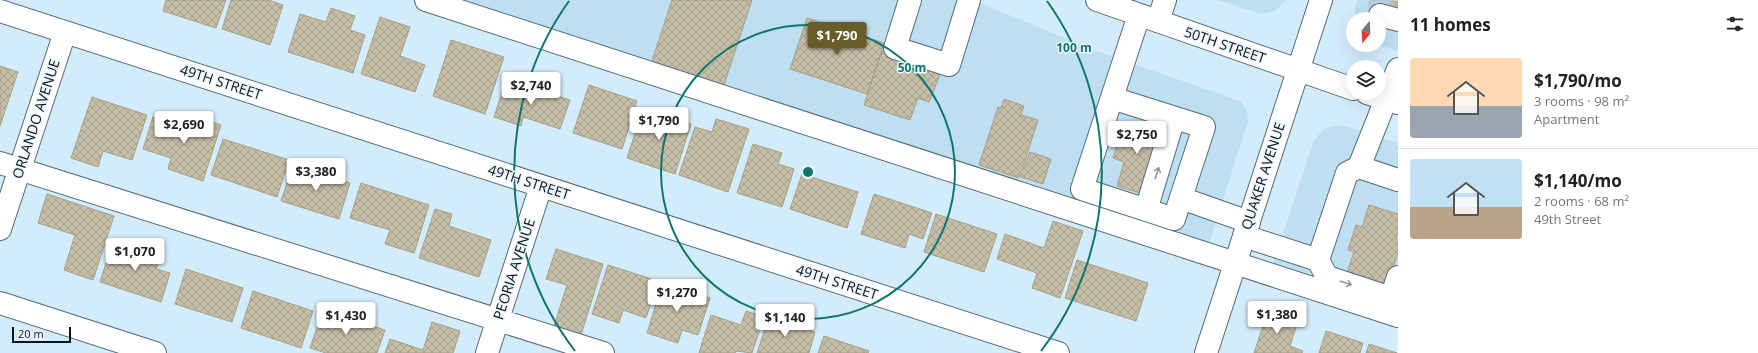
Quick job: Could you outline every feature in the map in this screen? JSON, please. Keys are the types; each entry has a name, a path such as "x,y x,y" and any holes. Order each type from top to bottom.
{"street":[{"path":"426,0 1236,262 1398,316"},
{"path":"910,0 895,48 949,65 969,0"},
{"name":"50TH STREET","path":"1097,0 1298,71 1346,86"},
{"path":"1112,98 1204,127 1174,219 1082,189 1112,98 1148,18 1165,0"},
{"name":"QUAKER AVENUE","path":"1206,353 1321,0"},
{"name":"49TH STREET","path":"0,11 1058,353"},
{"name":"ORLANDO AVENUE","path":"0,229 10,166 65,32"},
{"path":"1386,92 1398,69"},
{"path":"1318,260 1347,173 1359,167 1382,100"},
{"path":"1146,210 1174,118"},
{"path":"10,166 603,353"},
{"path":"1359,167 1398,180"},
{"name":"PEORIA AVENUE","path":"487,353 541,186"},
{"path":"1181,198 1318,260 1327,277 1391,298 1398,277"},
{"path":"0,303 155,353"}],"shaded area":[{"path":"441,0 973,0 1096,51 1240,101 1247,109 1248,121 1208,247"},
{"path":"1218,0 1286,0 1275,11 1261,14"},
{"path":"1357,0 1398,0 1398,51 1386,47 1386,12 1355,12"},
{"path":"1333,126 1345,126 1398,143 1398,313 1271,271 1314,140 1324,129"}],"building":[{"path":"166,0 226,0 216,28 163,11"},
{"path":"231,0 268,0 283,5 270,45 222,29"},
{"path":"672,0 752,0 724,85 652,61"},
{"path":"1372,0 1398,0 1398,11 1386,14 1386,12 1375,12"},
{"path":"331,8 355,16 350,30 365,35 353,73 288,52 300,14 326,22"},
{"path":"380,17 410,27 400,56 425,65 415,92 361,74"},
{"path":"807,18 884,43 867,94 790,69"},
{"path":"451,40 504,57 485,114 433,96"},
{"path":"882,51 941,72 929,102 918,98 910,120 864,105"},
{"path":"0,66 18,72 0,126"},
{"path":"506,80 570,100 560,129 523,117 521,126 494,117"},
{"path":"589,85 637,101 622,149 573,133"},
{"path":"92,97 147,115 132,160 103,151 98,167 71,158"},
{"path":"1004,99 1024,106 1021,115 1038,120 1023,167 1024,168 1030,152 1051,159 1043,184 1021,177 1022,175 1020,174 1019,178 979,165 998,107 1001,108"},
{"path":"643,109 691,124 675,174 627,158"},
{"path":"153,117 194,130 198,117 221,125 203,181 168,169 171,158 143,149"},
{"path":"716,119 749,129 728,192 679,175 695,127 712,132"},
{"path":"1125,121 1166,135 1140,193 1117,186 1124,162 1113,158"},
{"path":"223,139 289,160 277,197 211,175"},
{"path":"753,144 782,153 778,164 794,169 782,207 737,193"},
{"path":"293,165 350,183 339,219 281,201"},
{"path":"802,174 858,192 847,228 790,209"},
{"path":"361,183 429,205 414,253 385,244 390,230 350,218"},
{"path":"47,194 114,216 93,280 64,270 75,235 38,223"},
{"path":"874,194 932,213 923,239 909,234 905,248 861,234"},
{"path":"1369,205 1398,214 1398,231 1396,239 1398,240 1398,253 1387,286 1370,287 1373,278 1369,277 1368,279 1347,273 1354,252 1348,250 1356,225 1362,227"},
{"path":"435,209 452,214 449,226 491,240 479,277 419,258"},
{"path":"936,214 997,234 984,272 924,252"},
{"path":"1053,221 1083,231 1060,298 1032,288 1037,273 997,259 1005,234 1044,248"},
{"path":"113,241 160,256 156,269 170,273 161,302 100,282"},
{"path":"556,249 603,264 581,335 554,326 567,285 546,279"},
{"path":"1077,260 1148,283 1136,321 1065,298"},
{"path":"608,265 658,281 646,318 623,310 619,323 592,314"},
{"path":"186,269 243,288 232,322 175,304"},
{"path":"663,282 710,298 698,335 682,330 678,343 647,333"},
{"path":"253,291 313,311 301,348 241,328"},
{"path":"323,310 385,330 377,353 326,353 310,348"},
{"path":"746,311 764,317 752,353 736,351 735,353 699,353 711,315 741,325"},
{"path":"1268,311 1298,321 1290,346 1303,351 1302,353 1254,353"},
{"path":"769,317 815,332 809,353 757,353"},
{"path":"432,322 460,331 453,353 385,353 390,339 423,350"},
{"path":"1326,331 1363,343 1360,353 1319,353"},
{"path":"824,336 869,351 868,353 818,353"},
{"path":"1369,344 1397,353 1366,353"}],"tunnel":[{"path":"1379,0 1380,12"}]}
